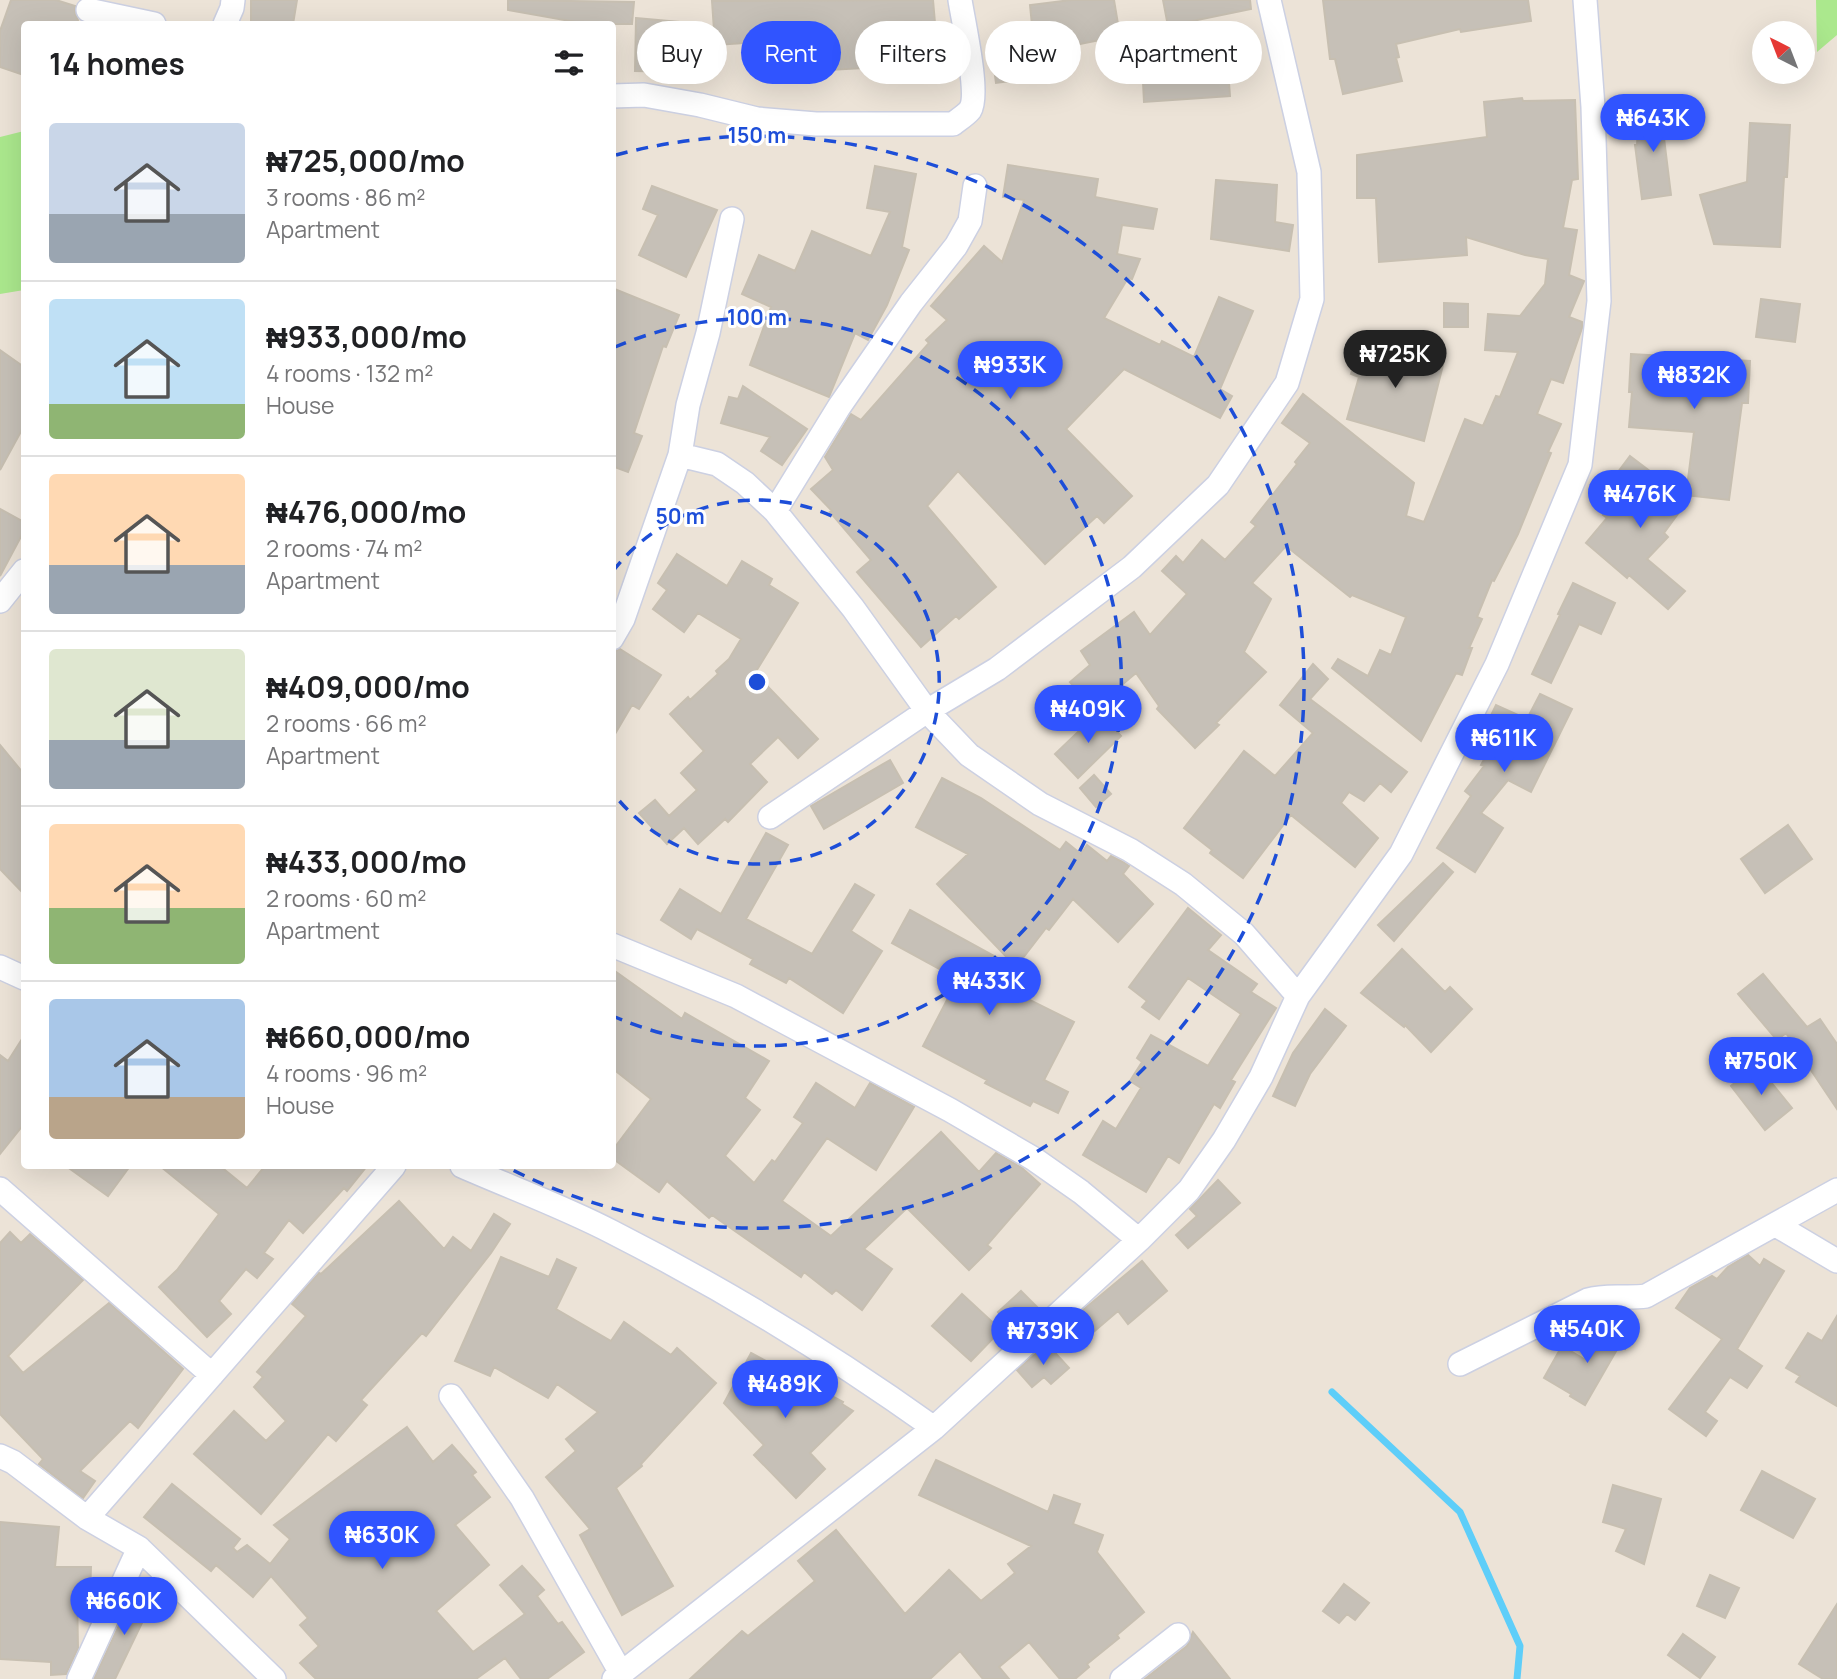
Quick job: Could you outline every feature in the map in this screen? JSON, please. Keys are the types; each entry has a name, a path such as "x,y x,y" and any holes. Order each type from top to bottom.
{"street":[{"path":"226,21 233,0"},
{"path":"616,96 644,95 757,119 816,124 953,124 970,110 973,100 973,80 960,0"},
{"path":"771,817 927,711 997,670 1132,567 1218,485 1287,383 1312,299 1309,173 1269,0"},
{"path":"452,1396 522,1498 618,1676 934,1428 1139,1240 1189,1190 1224,1140 1261,1077 1298,996 1401,854 1497,664 1580,465 1599,301 1594,107 1585,0"},
{"path":"88,10 140,21"},
{"path":"775,512 839,407 911,303 956,246 971,221 975,186"},
{"path":"616,630 680,455 688,405 708,332 732,219"},
{"path":"680,455 717,464 745,483 775,512 853,608 927,711 969,755 1040,804 1129,850 1183,884 1244,934 1298,996"},
{"path":"0,601 21,575"},
{"path":"616,947 736,996 950,1110 1034,1159 1081,1192 1139,1240"},
{"path":"0,967 21,977"},
{"path":"87,1518 391,1169"},
{"path":"469,1169 611,1231 743,1302 934,1428"},
{"path":"0,1189 212,1375"},
{"path":"1460,1364 1588,1300 1604,1295 1634,1298 1646,1296 1837,1190"},
{"path":"1776,1225 1837,1261"},
{"path":"0,1456 13,1462 87,1518 139,1548 274,1679"},
{"path":"79,1679 139,1548"},
{"path":"1122,1679 1178,1636"}],"green space":[{"path":"1816,0 1837,0 1837,35 1817,52"},
{"path":"21,132 21,290 0,294 0,137"}],"building":[{"path":"11,0 56,0 75,6 78,21 21,21 21,74 0,67 0,31"},
{"path":"251,0 297,0 294,21 251,21"},
{"path":"508,0 634,2 632,24 616,24 616,21 570,21 508,10"},
{"path":"933,0 935,21 855,21 855,69 841,69 841,21 741,21 741,43 727,44 727,21 713,21 712,1"},
{"path":"1071,0 1114,0 1118,21 1095,21 1095,41 1081,44 1081,21 1032,21 1030,5"},
{"path":"1163,0 1250,0 1251,9 1192,21 1167,21"},
{"path":"1323,0 1528,0 1531,21 1461,32 1460,29 1396,44 1399,57 1396,58 1402,81 1343,94 1335,59 1330,59"},
{"path":"636,18 668,21 637,21 635,71"},
{"path":"1143,84 1229,84 1230,96 1144,102"},
{"path":"1522,98 1523,101 1575,100 1578,179 1572,180 1563,228 1577,230 1569,275 1584,281 1569,317 1582,322 1582,328 1563,383 1551,379 1537,414 1561,424 1548,452 1551,453 1518,534 1494,581 1492,580 1477,617 1482,619 1469,648 1472,648 1462,675 1456,673 1421,741 1332,668 1338,659 1368,676 1380,650 1391,655 1406,617 1352,595 1350,597 1286,546 1252,583 1271,599 1244,652 1266,672 1195,748 1157,709 1159,706 1136,673 1093,709 1070,682 1090,665 1081,651 1134,612 1150,635 1187,594 1162,571 1176,556 1183,563 1202,540 1225,560 1256,526 1251,522 1297,464 1295,462 1310,443 1282,423 1303,394 1414,483 1406,516 1424,522 1465,419 1483,426 1496,396 1500,397 1518,352 1485,350 1488,314 1520,316 1545,284 1548,259 1466,237 1467,255 1379,262 1376,198 1357,198 1357,155 1487,137 1484,102"},
{"path":"1639,110 1669,111 1668,138 1664,138 1671,195 1642,199 1635,145"},
{"path":"1750,123 1790,125 1780,247 1714,244 1700,195 1747,182"},
{"path":"1008,165 1098,179 1095,197 1157,209 1153,229 1122,225 1117,254 1140,259 1132,279 1128,278 1104,318 1160,345 1162,341 1194,357 1219,297 1253,311 1220,389 1232,396 1220,418 1124,369 1066,429 1132,496 1104,523 1097,516 1045,564 958,471 927,506 996,587 959,619 956,616 921,647 857,572 871,560 811,489 833,470 825,457 851,414 861,420 929,343 926,340 947,320 931,306 984,246 1002,262 1024,200 1003,197"},
{"path":"875,166 916,174 902,247 909,250 887,305 868,340 855,333 829,397 750,365 771,307 742,294 759,255 795,271 812,231 871,256 890,212 867,208"},
{"path":"1216,180 1277,185 1275,222 1293,225 1289,251 1211,239"},
{"path":"652,186 717,210 686,277 639,255 658,215 643,209"},
{"path":"616,290 679,315 666,347 663,346 634,433 642,436 628,472 616,468"},
{"path":"1761,299 1800,304 1795,342 1756,337"},
{"path":"1444,303 1468,304 1468,327 1444,327"},
{"path":"1362,341 1444,361 1424,441 1347,419 1359,377 1351,374"},
{"path":"0,350 21,365 21,432 0,470"},
{"path":"1631,354 1750,361 1748,403 1742,403 1729,500 1686,495 1694,432 1629,427"},
{"path":"743,386 807,429 782,465 761,451 770,437 721,423 729,397 738,399"},
{"path":"1630,456 1688,500 1664,533 1668,537 1647,559 1685,591 1668,609 1586,543 1607,518 1603,515 1630,487 1615,476"},
{"path":"0,509 21,520 21,537 0,576"},
{"path":"677,554 727,586 742,561 772,579 769,585 798,603 755,673 818,739 798,758 778,737 750,764 767,782 728,822 725,819 698,844 684,828 667,844 639,813 655,800 669,816 697,790 681,773 704,751 670,714 718,674 716,671 729,659 741,639 698,613 684,632 653,609 667,590 658,583"},
{"path":"1573,583 1615,603 1601,634 1579,624 1551,683 1532,674"},
{"path":"620,649 661,675 639,709 632,705 616,732 616,650"},
{"path":"1313,664 1328,679 1310,699 1407,772 1391,792 1380,783 1364,801 1349,792 1341,803 1378,838 1355,867 1291,815 1243,878 1210,853 1212,850 1184,828 1244,751 1275,776 1313,733 1280,705"},
{"path":"1540,694 1572,709 1531,792 1508,780 1481,813 1503,828 1475,872 1437,848 1471,796 1465,791 1484,766 1481,765 1497,736 1484,730 1496,705 1527,719"},
{"path":"1099,712 1121,736 1078,778 1055,754"},
{"path":"0,745 21,770 21,891 0,869"},
{"path":"890,760 903,783 824,829 811,806"},
{"path":"1094,775 1111,794 1096,807 1080,788"},
{"path":"942,778 981,798 1060,850 1066,842 1081,854 1087,845 1107,861 1111,856 1123,862 1129,866 1123,874 1153,904 1118,942 1073,899 1016,967 937,884 968,854 916,827"},
{"path":"1788,825 1812,859 1765,893 1741,859"},
{"path":"766,833 788,845 746,919 812,954 855,884 874,895 851,931 882,951 843,1013 789,978 786,983 750,964 753,959 697,929 691,939 661,920 680,889 721,914"},
{"path":"1443,863 1453,872 1394,941 1378,925"},
{"path":"1188,908 1221,935 1208,950 1257,984 1251,992 1276,1008 1231,1080 1235,1082 1220,1108 1214,1104 1179,1163 1168,1156 1146,1192 1083,1155 1103,1121 1116,1129 1141,1088 1130,1081 1142,1062 1137,1058 1151,1035 1208,1066 1241,1014 1188,978 1159,1019 1142,1007 1147,1001 1129,987"},
{"path":"910,910 1016,968 1013,971 1017,973 1008,989 1074,1022 1044,1080 1068,1092 1058,1113 1033,1101 1030,1106 923,1046 958,979 892,943"},
{"path":"1402,949 1445,992 1450,987 1472,1009 1431,1052 1405,1025 1404,1027 1361,993"},
{"path":"616,972 682,1019 685,1013 769,1061 745,1098 760,1110 725,1156 754,1183 772,1160 775,1162 803,1123 794,1117 816,1083 855,1108 870,1083 914,1107 876,1170 827,1138 782,1201 831,1236 941,1132 979,1172 996,1153 1022,1168 1040,1184 987,1245 991,1248 969,1270 907,1208 864,1249 892,1269 862,1310 836,1290 832,1294 804,1272 801,1277 712,1215 709,1218 667,1181 659,1192 616,1161 616,1146 651,1099 616,1071"},
{"path":"1763,974 1807,1027 1820,1019 1837,1044 1837,1109 1786,1033 1777,1040 1738,994"},
{"path":"1325,1009 1346,1026 1310,1074 1295,1106 1273,1096 1293,1053"},
{"path":"21,1041 21,1128 0,1154 0,1055 8,1061"},
{"path":"1757,1065 1792,1108 1765,1130 1731,1086"},
{"path":"70,1169 128,1169 108,1196"},
{"path":"164,1169 224,1169 247,1188 263,1169 365,1169 347,1191 344,1188 303,1233 289,1220 264,1253 273,1259 257,1278 246,1269 219,1301 231,1314 207,1337 159,1287 177,1270 219,1214"},
{"path":"1218,1180 1240,1203 1188,1248 1176,1235 1197,1216 1190,1209"},
{"path":"399,1201 444,1249 453,1237 471,1251 494,1214 510,1224 491,1253 426,1336 422,1333 361,1400 367,1405 336,1441 328,1434 261,1514 194,1454 234,1411 266,1441 286,1421 254,1387 263,1377 257,1372 306,1316 292,1304 319,1273"},
{"path":"10,1232 21,1243 30,1234 83,1280 8,1356 23,1373 109,1303 183,1369 138,1428 130,1421 80,1471 95,1481 83,1498 39,1464 43,1459 0,1414 0,1243"},
{"path":"1748,1255 1760,1266 1764,1259 1784,1271 1737,1349 1762,1366 1747,1388 1730,1377 1705,1412 1717,1421 1706,1436 1669,1409 1722,1339 1676,1308 1690,1288 1712,1276 1717,1279 1728,1267"},
{"path":"501,1257 549,1277 557,1259 576,1268 556,1309 611,1341 624,1322 671,1355 677,1348 716,1383 642,1466 616,1488 673,1586 622,1615 580,1535 590,1529 546,1477 576,1451 566,1439 598,1412 557,1384 548,1398 494,1367 490,1376 455,1361"},
{"path":"1142,1261 1167,1291 1128,1324 1118,1311 1091,1334 1076,1316"},
{"path":"1021,1291 1037,1307 1013,1329 998,1312"},
{"path":"962,1294 1001,1330 971,1361 932,1326"},
{"path":"1837,1316 1837,1406 1796,1382 1800,1376 1786,1368 1808,1333 1822,1341"},
{"path":"1611,1321 1634,1333 1625,1349 1619,1346 1585,1405 1544,1378 1562,1346 1589,1362"},
{"path":"1047,1344 1069,1368 1051,1384 1044,1377 1032,1387 1017,1370"},
{"path":"751,1353 843,1402 842,1404 853,1411 810,1453 825,1469 796,1498 754,1455 764,1445 724,1403"},
{"path":"407,1427 433,1462 452,1445 476,1472 472,1475 490,1497 455,1525 489,1565 436,1611 473,1652 525,1614 500,1585 522,1566 544,1590 537,1596 558,1624 562,1622 584,1652 547,1679 521,1679 505,1658 476,1679 316,1679 300,1663 319,1646 300,1625 308,1618 271,1576 253,1597 216,1565 211,1571 144,1517 172,1484 240,1539 233,1548 237,1552 247,1545 270,1564 290,1539 274,1525"},
{"path":"936,1460 1048,1512 1054,1495 1080,1504 1073,1524 1103,1535 1097,1552 1144,1612 1117,1635 1119,1638 1087,1664 1089,1667 1075,1679 1060,1679 1029,1642 999,1667 1009,1679 983,1679 960,1651 930,1679 690,1679 742,1631 748,1636 815,1581 798,1561 836,1530 905,1614 949,1570 981,1601 1015,1573 1008,1564 1031,1546 919,1495"},
{"path":"1762,1471 1815,1499 1793,1538 1741,1510"},
{"path":"1613,1485 1661,1499 1644,1564 1616,1551 1626,1529 1603,1522"},
{"path":"0,1522 59,1527 55,1567 91,1567 90,1593 77,1593 78,1648 66,1674 51,1675 51,1662 0,1659"},
{"path":"1710,1575 1739,1588 1725,1618 1697,1606"},
{"path":"1344,1584 1369,1603 1355,1620 1347,1614 1339,1623 1323,1611"},
{"path":"135,1591 153,1600 115,1679 94,1679"},
{"path":"1837,1604 1837,1679 1823,1679 1799,1664"},
{"path":"1193,1632 1230,1679 1145,1679 1187,1646"},
{"path":"1683,1634 1715,1657 1700,1678 1668,1655"}],"waterway":[{"path":"1332,1392 1460,1512 1520,1646 1517,1679"}]}
